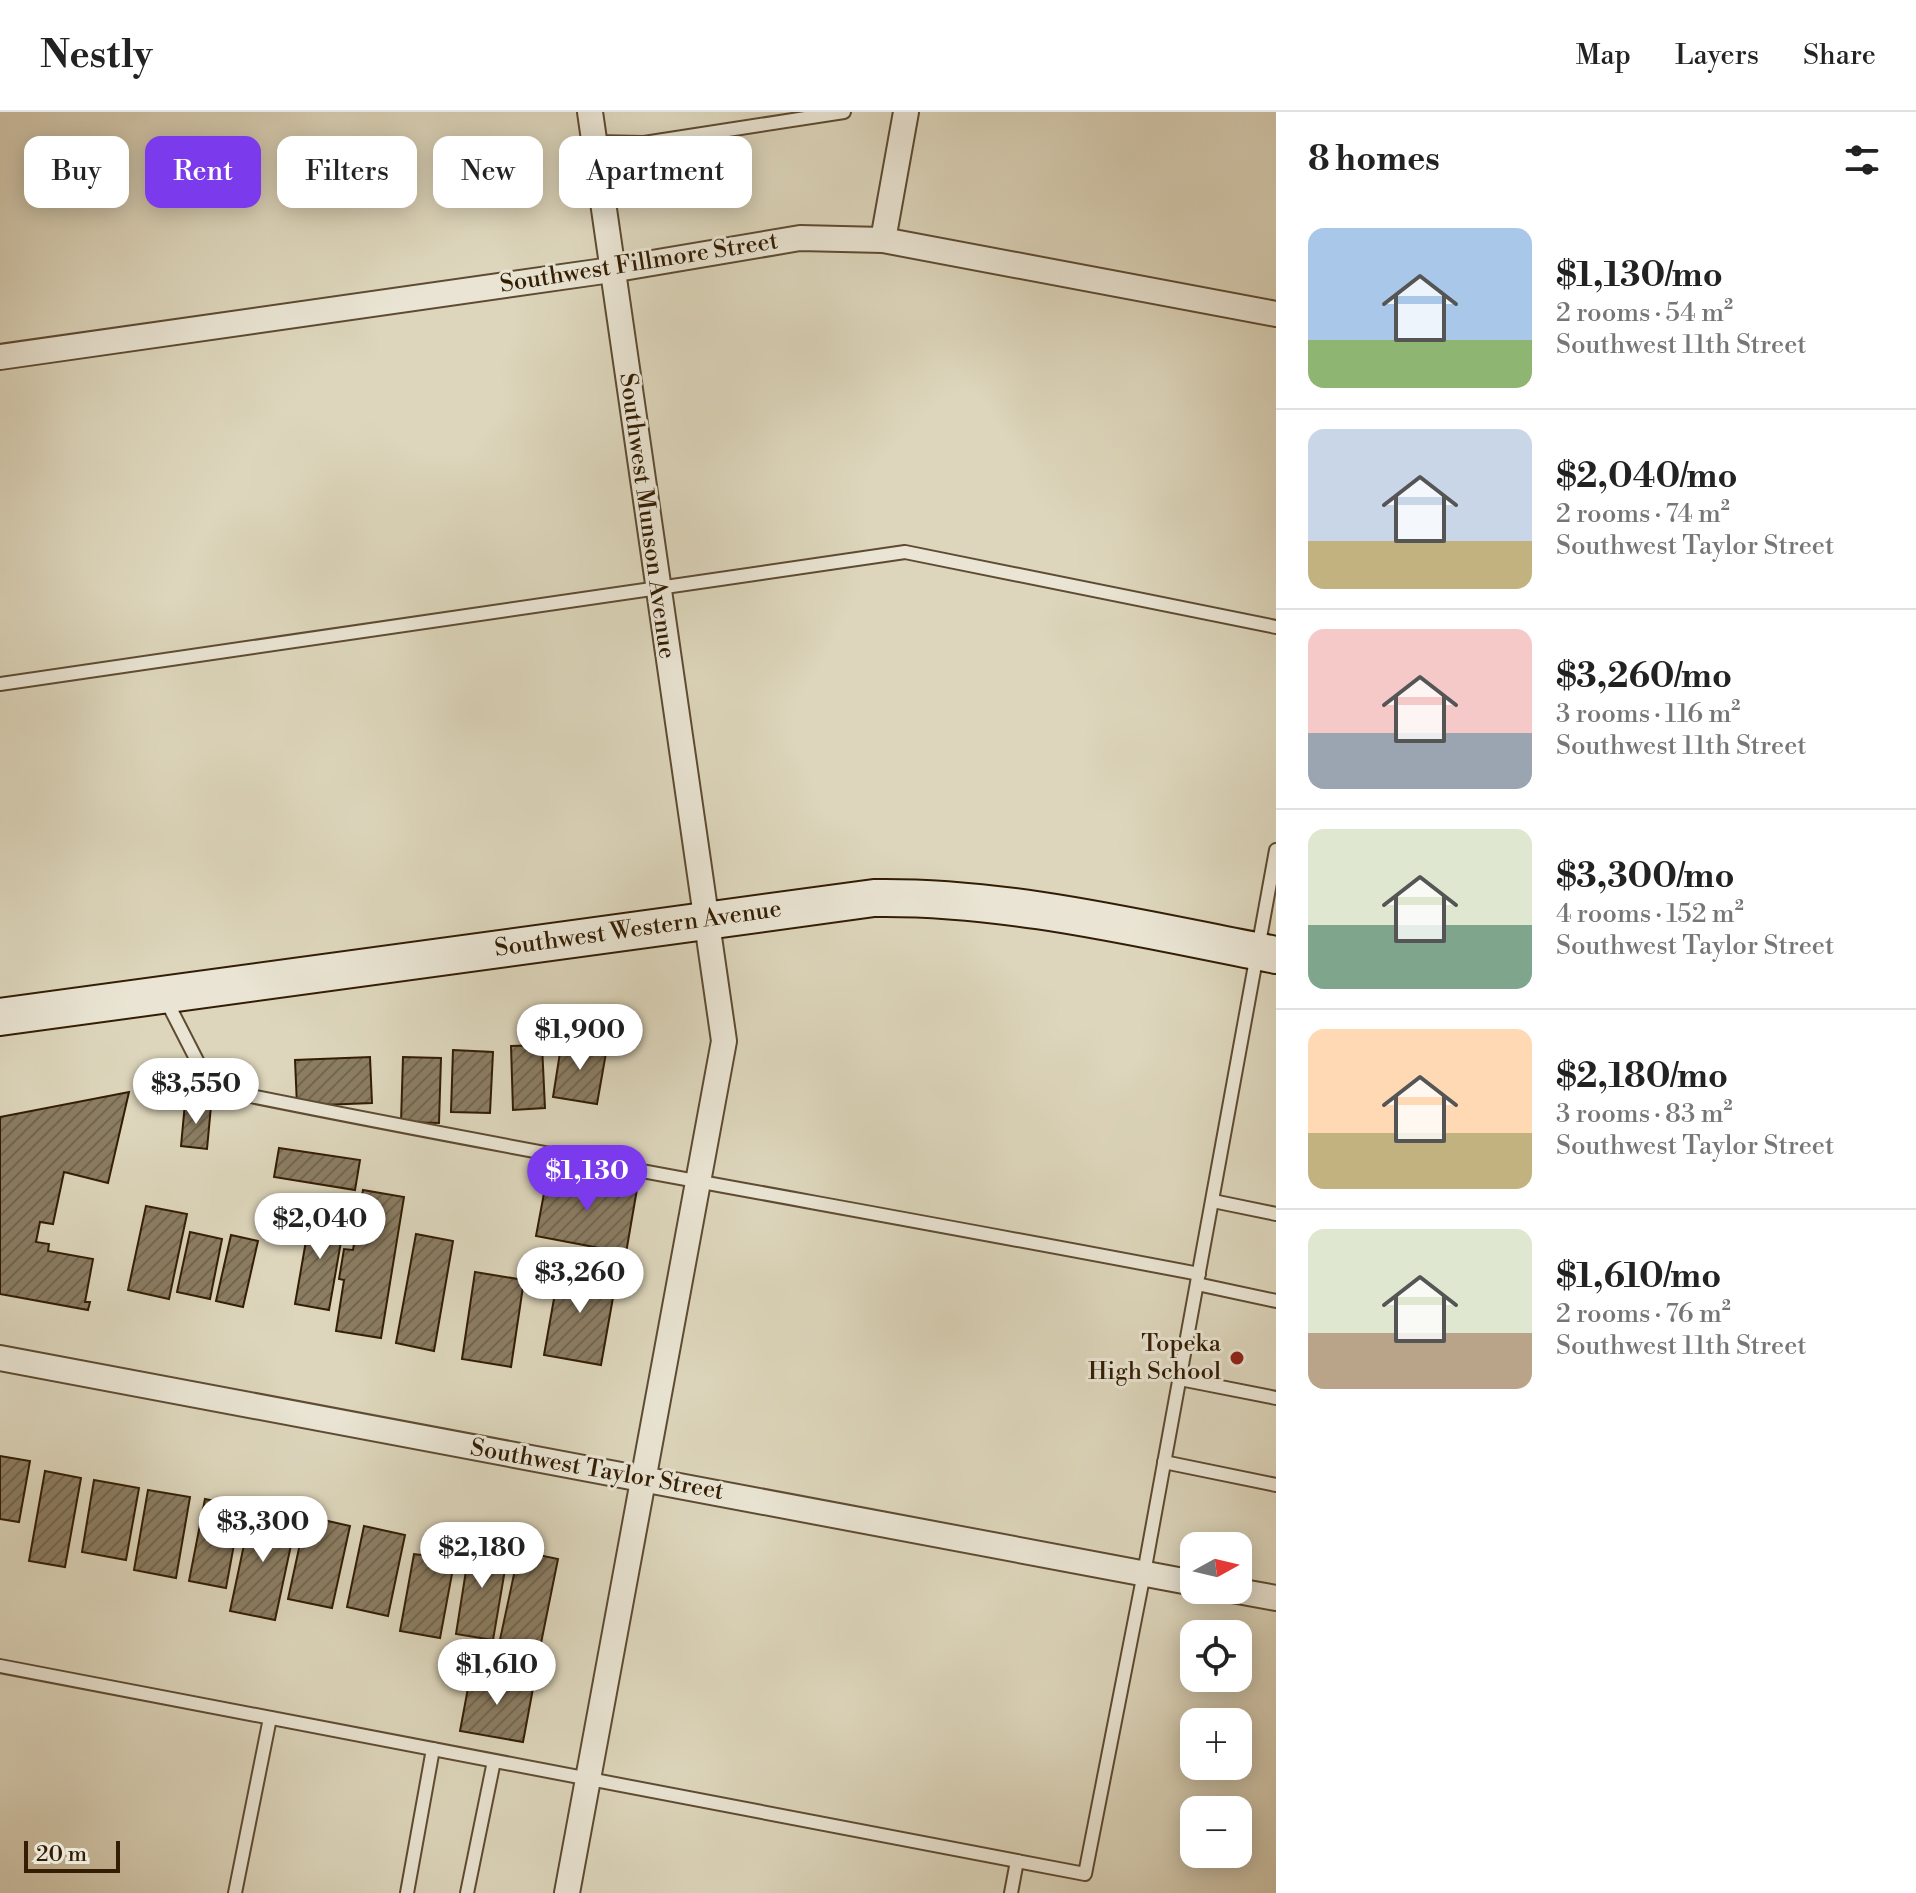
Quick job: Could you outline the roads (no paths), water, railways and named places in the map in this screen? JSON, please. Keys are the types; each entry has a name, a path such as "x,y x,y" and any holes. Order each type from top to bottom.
{"street":[{"name":"Southwest Munson Avenue","path":"590,112 594,136"},
{"path":"883,240 906,112"},
{"name":"Southwest Munson Avenue","path":"567,1893 724,1041 603,208"},
{"name":"Southwest Fillmore Street","path":"0,357 611,270 800,238 883,240 1276,314"},
{"name":"Southwest Western Avenue","path":"0,1017 874,898 922,897 1012,907 1268,954"},
{"name":"Southwest Taylor Street","path":"0,1358 1180,1580"},
{"path":"1252,1594 1276,1598"}],"lane":[{"path":"689,136 844,112"},
{"path":"0,684 905,552 1276,627"},
{"path":"0,1666 1085,1874 1213,1201 1268,954 1276,850"},
{"path":"163,994 211,1088 462,1139 698,1179 1198,1279 1276,1301"},
{"path":"1213,1201 1276,1214"},
{"path":"1180,1379 1276,1398"},
{"path":"1164,1462 1276,1485"},
{"path":"235,1893 270,1718"},
{"path":"407,1893 433,1749"},
{"path":"467,1893 494,1761"},
{"path":"1011,1893 1017,1861"}],"place":[{"name":"Topeka High School","path":"1237,1358"}]}
